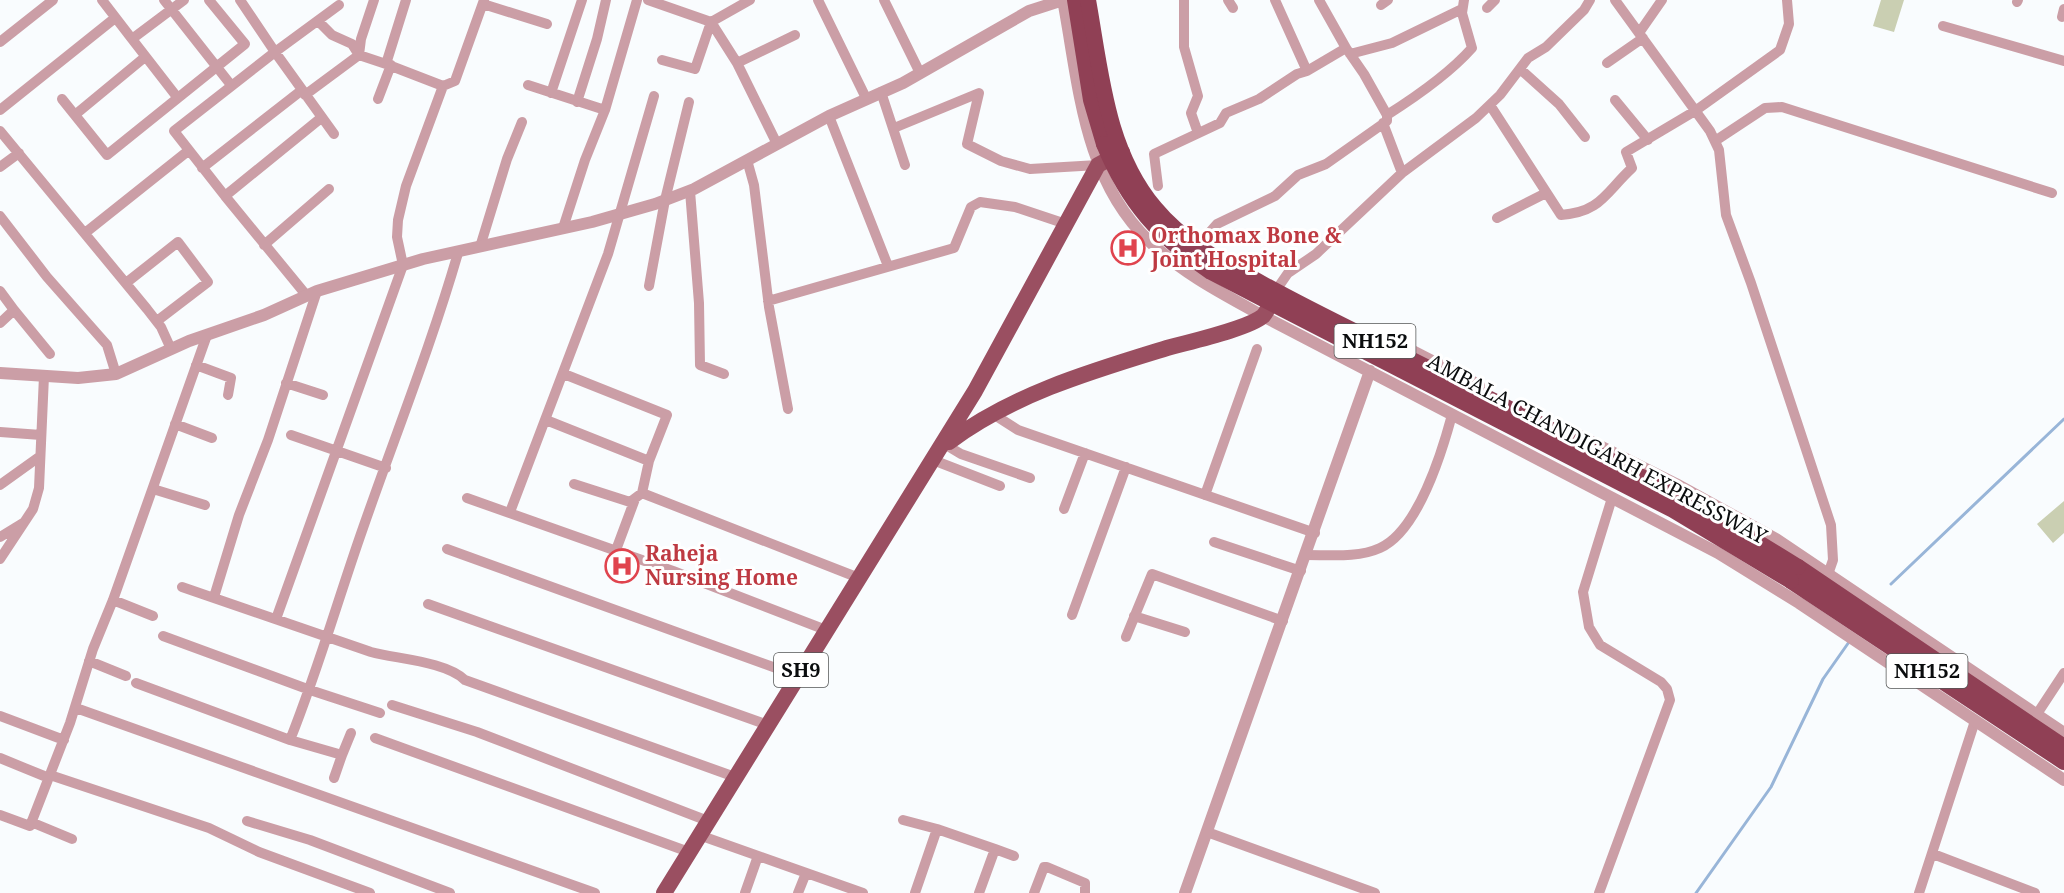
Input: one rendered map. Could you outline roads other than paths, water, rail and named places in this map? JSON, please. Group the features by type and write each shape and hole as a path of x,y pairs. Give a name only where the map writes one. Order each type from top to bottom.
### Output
{"highway":[{"name":"AMBALA CHANDIGARH EXPRESSWAY","path":"1075,0 1091,100 1104,144 1128,194 1146,218 1168,241 1228,281 1794,574 1826,579 2064,747"},
{"name":"AMBALA CHANDIGARH EXPRESSWAY","path":"1088,0 1106,102 1119,147 1150,202 1185,237 1210,255 1278,292 1687,501 1794,574 1803,597 2064,762"}],"main road":[{"path":"1098,165 1128,149"},
{"name":"SH9","path":"664,893 826,630 940,451 1098,165"},
{"path":"1263,316 1279,286"},
{"name":"SH9","path":"940,451 974,423 1043,390 1123,362 1244,325 1263,316"}],"street":[{"path":"102,0 177,97"},
{"path":"164,0 231,85"},
{"path":"132,39 184,0"},
{"path":"62,99 107,155 245,44 209,0"},
{"path":"240,0 334,135"},
{"path":"202,168 303,92 359,55 361,39 374,0"},
{"path":"378,99 406,0"},
{"path":"551,93 582,0"},
{"path":"577,102 597,39 606,0"},
{"path":"563,228 604,110 637,0"},
{"path":"648,0 711,22 737,63 777,144"},
{"path":"662,60 695,69 711,22 750,0"},
{"path":"818,0 866,98"},
{"path":"884,0 920,73"},
{"path":"0,373 78,378 117,374 171,349 312,293 403,265 563,228 665,200 690,191 828,116 920,73 1011,20 1063,0 1089,140 1098,165 1116,201 1149,241 1188,272 1263,316 1803,597 1975,721 2064,780"},
{"path":"1095,0 1114,112 1128,149 1160,202 1202,242 1352,324 1437,363 1676,484 1776,539 1826,579 2064,733"},
{"path":"1184,0 1184,46 1198,96 1191,114 1198,133"},
{"path":"1275,0 1307,71"},
{"path":"1319,0 1385,119 1402,173"},
{"path":"1279,286 1288,273 1316,254 1402,173 1490,105 1528,58 1546,46 1584,10 1590,0"},
{"path":"1615,0 1695,111 1719,150 1726,215 1751,283 1831,525 1833,560 1826,579"},
{"path":"1606,63 1641,35 1662,0"},
{"path":"1490,105 1561,215 1580,214 1598,205 1632,168 1626,152 1695,111 1780,50 1789,24 1787,0"},
{"path":"2,35 50,1"},
{"path":"318,21 332,35 352,44 359,55 442,86 455,81 483,2 548,24"},
{"path":"312,293 264,245 174,131 231,85 339,5"},
{"path":"1158,186 1154,154 1220,123 1226,113 1259,99 1296,74 1348,51 1392,43 1463,5 1472,48 1426,89 1326,164 1298,175 1275,196 1217,224 1202,242"},
{"path":"0,110 115,18"},
{"path":"1943,26 2064,61"},
{"path":"242,40 259,27"},
{"path":"737,63 795,35"},
{"path":"76,114 145,57"},
{"path":"1520,69 1558,104 1585,137"},
{"path":"528,85 604,110"},
{"path":"276,619 403,265 397,237 398,220 406,186 442,86"},
{"path":"881,92 905,165"},
{"path":"894,128 979,93 967,144 1001,161 1030,170 1098,165"},
{"path":"510,512 564,374 621,213 654,96"},
{"path":"1615,100 1648,140"},
{"path":"650,286 665,200 689,102"},
{"path":"1715,141 1765,108 1782,107 2052,193"},
{"path":"828,116 888,266"},
{"path":"225,196 321,118"},
{"path":"480,247 507,159 522,122"},
{"path":"0,131 157,321 171,349"},
{"path":"85,233 188,151"},
{"path":"0,167 19,153"},
{"path":"747,160 753,185 768,301 788,409"},
{"path":"264,245 329,189"},
{"path":"690,191 699,303 700,365 724,374"},
{"path":"1497,218 1546,193"},
{"path":"768,301 954,248 971,207 980,202 1015,207 1066,224"},
{"path":"0,216 39,268 107,345 117,374"},
{"path":"126,283 178,242 183,248 208,282 157,321"},
{"path":"290,740 310,690 458,252"},
{"path":"0,291 50,354"},
{"path":"214,597 239,515 268,440 312,293"},
{"path":"0,323 14,310"},
{"path":"1336,354 1352,324"},
{"path":"0,815 30,826 76,708 89,661 113,600 207,335"},
{"path":"1205,495 1257,349"},
{"path":"196,365 231,378 228,395"},
{"path":"1185,893 1315,533 1370,371"},
{"path":"564,374 667,415 649,461 639,496 616,550"},
{"path":"0,559 33,509 39,488 44,376"},
{"path":"286,382 323,395"},
{"path":"993,414 1018,430 1315,533"},
{"path":"1306,555 1357,555 1381,548 1395,538 1421,501 1441,454 1452,415"},
{"path":"546,420 649,461"},
{"path":"175,424 212,438"},
{"path":"0,432 41,435"},
{"path":"291,435 386,468"},
{"path":"940,451 961,454 1030,478"},
{"path":"940,451 1000,486"},
{"path":"1064,509 1085,453"},
{"path":"0,485 39,457"},
{"path":"1072,615 1126,467"},
{"path":"574,484 624,501 630,502 639,496"},
{"path":"153,489 205,505"},
{"path":"639,496 859,578"},
{"path":"467,498 616,550 826,630"},
{"path":"1599,893 1670,700 1661,682 1600,645 1589,627 1582,592 1612,498"},
{"path":"0,537 26,521"},
{"path":"1214,542 1301,572"},
{"path":"447,549 798,676"},
{"path":"1126,637 1152,574 1283,621"},
{"path":"182,587 371,652 398,660 405,657 442,669 465,680 735,777"},
{"path":"113,600 153,616"},
{"path":"428,604 768,725"},
{"path":"1134,616 1185,632"},
{"path":"163,636 310,690 380,712"},
{"path":"89,661 126,676"},
{"path":"2037,714 2064,674"},
{"path":"135,683 290,740 342,755"},
{"path":"392,705 477,732 708,820"},
{"path":"76,708 595,893"},
{"path":"0,716 64,740"},
{"path":"1919,893 1975,721"},
{"path":"334,778 351,733"},
{"path":"375,738 689,852"},
{"path":"0,758 209,828 259,852 370,893"},
{"path":"903,820 937,829 1014,856"},
{"path":"247,821 310,840 450,893"},
{"path":"31,822 72,839"},
{"path":"915,893 937,829"},
{"path":"1207,832 1375,893"},
{"path":"699,835 856,892"},
{"path":"979,893 995,849"},
{"path":"1933,854 2035,893"},
{"path":"745,893 758,856"},
{"path":"1034,893 1044,867 1047,867 1085,883 1086,893"},
{"path":"798,893 806,873"}],"waterway":[{"path":"1891,584 2064,419"},
{"path":"1696,893 1771,787 1823,679 1849,642"}],"place":[{"name":"Orthomax Bone & Joint Hospital","path":"1128,248"},
{"name":"Raheja Nursing Home","path":"622,566"}]}
